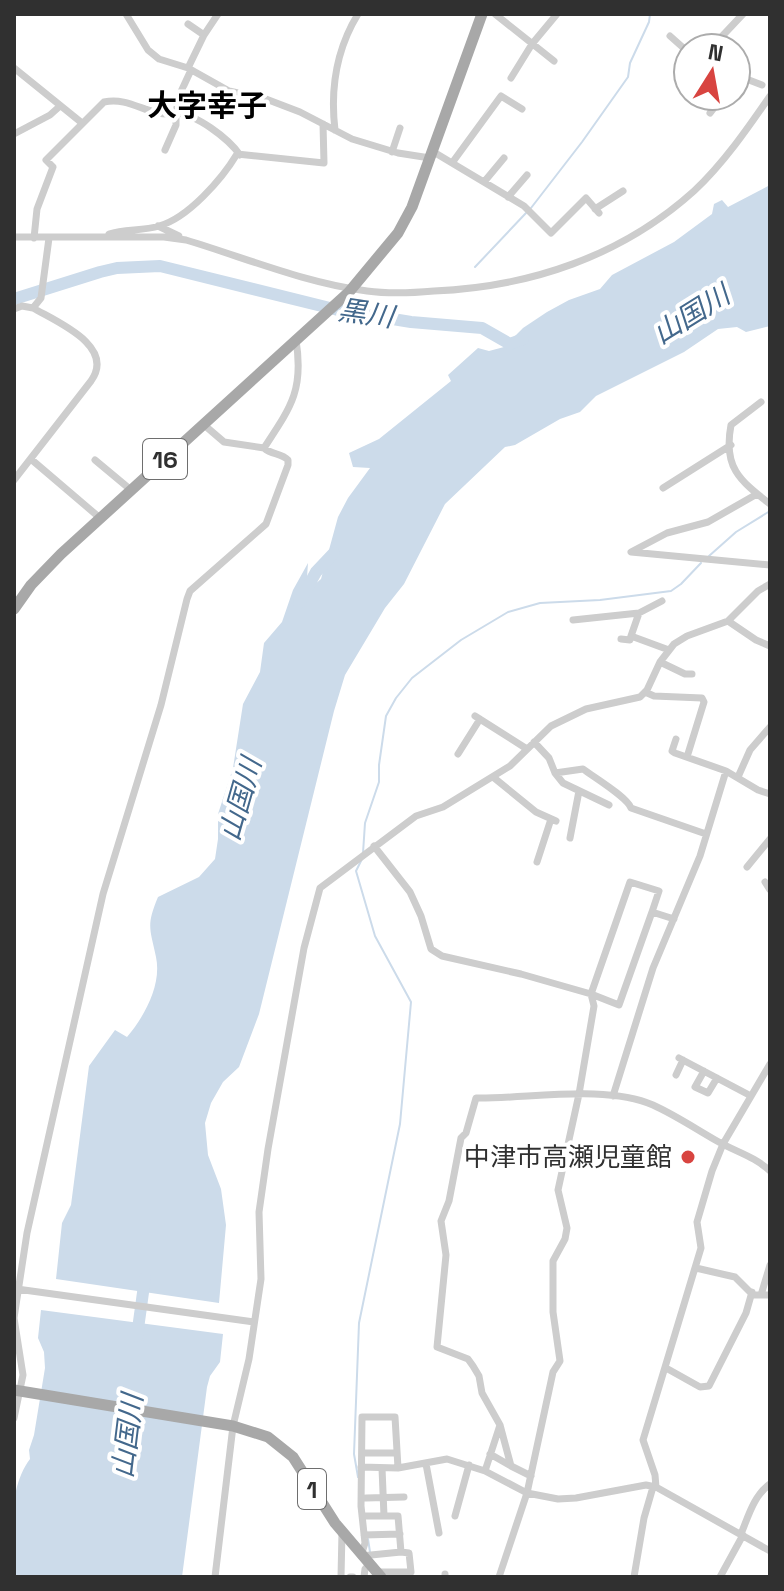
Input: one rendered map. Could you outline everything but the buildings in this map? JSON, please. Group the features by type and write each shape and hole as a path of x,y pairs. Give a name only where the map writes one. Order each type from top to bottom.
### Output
{"main road":[{"name":"16","path":"14,609 52,563 350,290 398,233 412,207 482,14"},
{"name":"1","path":"20,1391 230,1426 268,1437 293,1457 342,1532 372,1567"}],"street":[{"path":"126,14 148,50 159,59 190,69 229,91 266,99 352,139 392,152 431,155 452,163 524,206 551,233 586,198 597,211 623,191"},
{"path":"165,150 176,125 179,96 204,35 218,14"},
{"path":"335,130 333,89 339,52 358,14"},
{"path":"495,14 554,61"},
{"path":"511,78 532,44 557,14"},
{"path":"724,32 738,15"},
{"path":"188,24 204,35"},
{"path":"14,68 82,123"},
{"path":"752,81 762,85"},
{"path":"452,163 501,96 522,109"},
{"path":"14,237 180,239 350,290 408,293 485,288 551,272 591,257 643,230 697,188 770,96"},
{"path":"34,238 37,209 53,167 46,160 109,100 125,101 149,111 196,118 224,138 240,155"},
{"path":"14,134 50,115 60,106"},
{"path":"107,237 108,234 173,221 190,210 225,173 237,154 324,163 323,124"},
{"path":"392,152 400,128"},
{"path":"484,182 504,158"},
{"path":"508,197 527,175"},
{"path":"158,226 180,239"},
{"path":"33,308 41,298 49,238"},
{"path":"14,309 22,306 33,308 86,342 96,356 98,366 32,460 14,480"},
{"path":"264,448 281,423 298,387 300,370 296,340"},
{"path":"761,402 731,425 733,468 737,477 770,504"},
{"path":"14,1418 23,1375 14,1318 21,1289 27,1233 103,894 161,705 187,599 190,591 266,524 288,465 283,454 224,442 203,424"},
{"path":"663,488 731,445"},
{"path":"32,460 100,518"},
{"path":"95,460 131,490"},
{"path":"757,494 708,522 667,533 631,552 770,565"},
{"path":"215,1577 230,1426 249,1359 261,1279 259,1212 268,1149 301,961 320,888 416,816 443,807 510,766 551,726 586,709 640,697 669,650 687,636 728,621 758,591 770,584"},
{"path":"573,620 639,613 662,601"},
{"path":"621,639 630,640 639,613"},
{"path":"728,621 770,646"},
{"path":"631,636 669,650"},
{"path":"660,662 685,674 692,674"},
{"path":"645,692 654,696 702,698 704,702 687,757"},
{"path":"458,754 478,718 527,749"},
{"path":"738,777 750,750 770,727"},
{"path":"676,739 672,751 726,771 770,794"},
{"path":"534,742 549,758 563,783 609,805"},
{"path":"555,773 583,769 629,800 631,808 706,834"},
{"path":"613,1096 653,968 700,856 726,771"},
{"path":"493,777 536,812 554,820 537,862"},
{"path":"570,838 579,791"},
{"path":"747,867 770,839"},
{"path":"374,846 410,892 431,949 442,956 521,974 591,994 619,1005 659,891 630,882 591,994 594,1006 558,1190 567,1228 565,1239 553,1261 553,1312 560,1361 553,1372 527,1493 499,1577"},
{"path":"652,912 674,919"},
{"path":"635,959 653,968"},
{"path":"676,1075 681,1059 751,1096"},
{"path":"634,1577 644,1518 655,1487 655,1475 643,1440 701,1248 697,1222 723,1144 770,1064"},
{"path":"704,1071 695,1087 708,1093 717,1078"},
{"path":"511,1466 500,1425 482,1393 479,1376 473,1366 468,1359 437,1347 446,1255 441,1221 449,1201 461,1138 466,1133 476,1098 579,1094 613,1096 651,1104 723,1144 760,1160 770,1171"},
{"path":"696,1268 735,1277 752,1292 766,1295 770,1265"},
{"path":"21,1289 254,1322"},
{"path":"666,1368 700,1387 709,1386 746,1313 752,1292"},
{"path":"372,1567 362,1516 362,1417 395,1417 398,1468"},
{"path":"485,1471 500,1425"},
{"path":"363,1453 397,1453"},
{"path":"490,1454 531,1476"},
{"path":"361,1467 398,1468 447,1459 485,1471 527,1493 558,1499 646,1485 655,1487 770,1551"},
{"path":"426,1464 439,1533"},
{"path":"455,1516 469,1465"},
{"path":"382,1468 384,1516"},
{"path":"720,1577 753,1506 770,1484"},
{"path":"366,1498 404,1497"},
{"path":"362,1516 398,1516 401,1552"},
{"path":"341,1577 342,1532"},
{"path":"364,1535 400,1534"},
{"path":"364,1577 365,1569 401,1552 409,1553 411,1572 372,1567"}],"water":[{"path":"770,185 770,326 746,332 737,327 718,329 684,352 596,396 580,412 560,419 515,445 505,447 445,504 404,584 385,608 345,675 259,1014 239,1067 223,1082 211,1103 205,1123 208,1155 221,1189 226,1225 219,1303 56,1279 62,1223 71,1205 89,1066 115,1030 127,1037 150,1000 157,968 151,921 158,897 199,877 215,859 218,814 233,768 243,704 260,672 264,643 282,622 293,590 308,563 306,592 321,579 338,517 370,468 353,467 349,453 379,439 451,381 448,375 478,348 489,351 504,347 523,328 547,312 600,289 612,275 674,242 712,214 714,204 722,200 728,207"},
{"path":"41,1310 223,1334 220,1362 210,1376 207,1387 182,1577 14,1577 14,1500 22,1472 30,1459 29,1450 45,1368 44,1352 38,1338"}],"waterway":[{"path":"531,208 628,77 630,63 650,14"},
{"path":"475,267 526,213"},
{"name":"黒川","path":"14,299 117,268 160,266 338,310 411,322 482,328 510,344 523,339"},
{"path":"709,556 736,532 770,511"},
{"name":"山国川","path":"299,603 316,572 334,553"},
{"path":"363,853 365,823 379,782 386,716 412,678 461,640 508,612 540,603 600,600 671,591 701,563"},
{"path":"358,1477 354,1454 359,1323 400,1124 411,1002 375,936 356,871 362,859"},
{"name":"山国川","path":"137,1336 145,1278"},
{"path":"368,1539 370,1552"}],"place":[{"name":"中津市高瀬児童館","path":"688,1157"}],"district":[{"name":"大字幸子","path":"207,105"}]}
